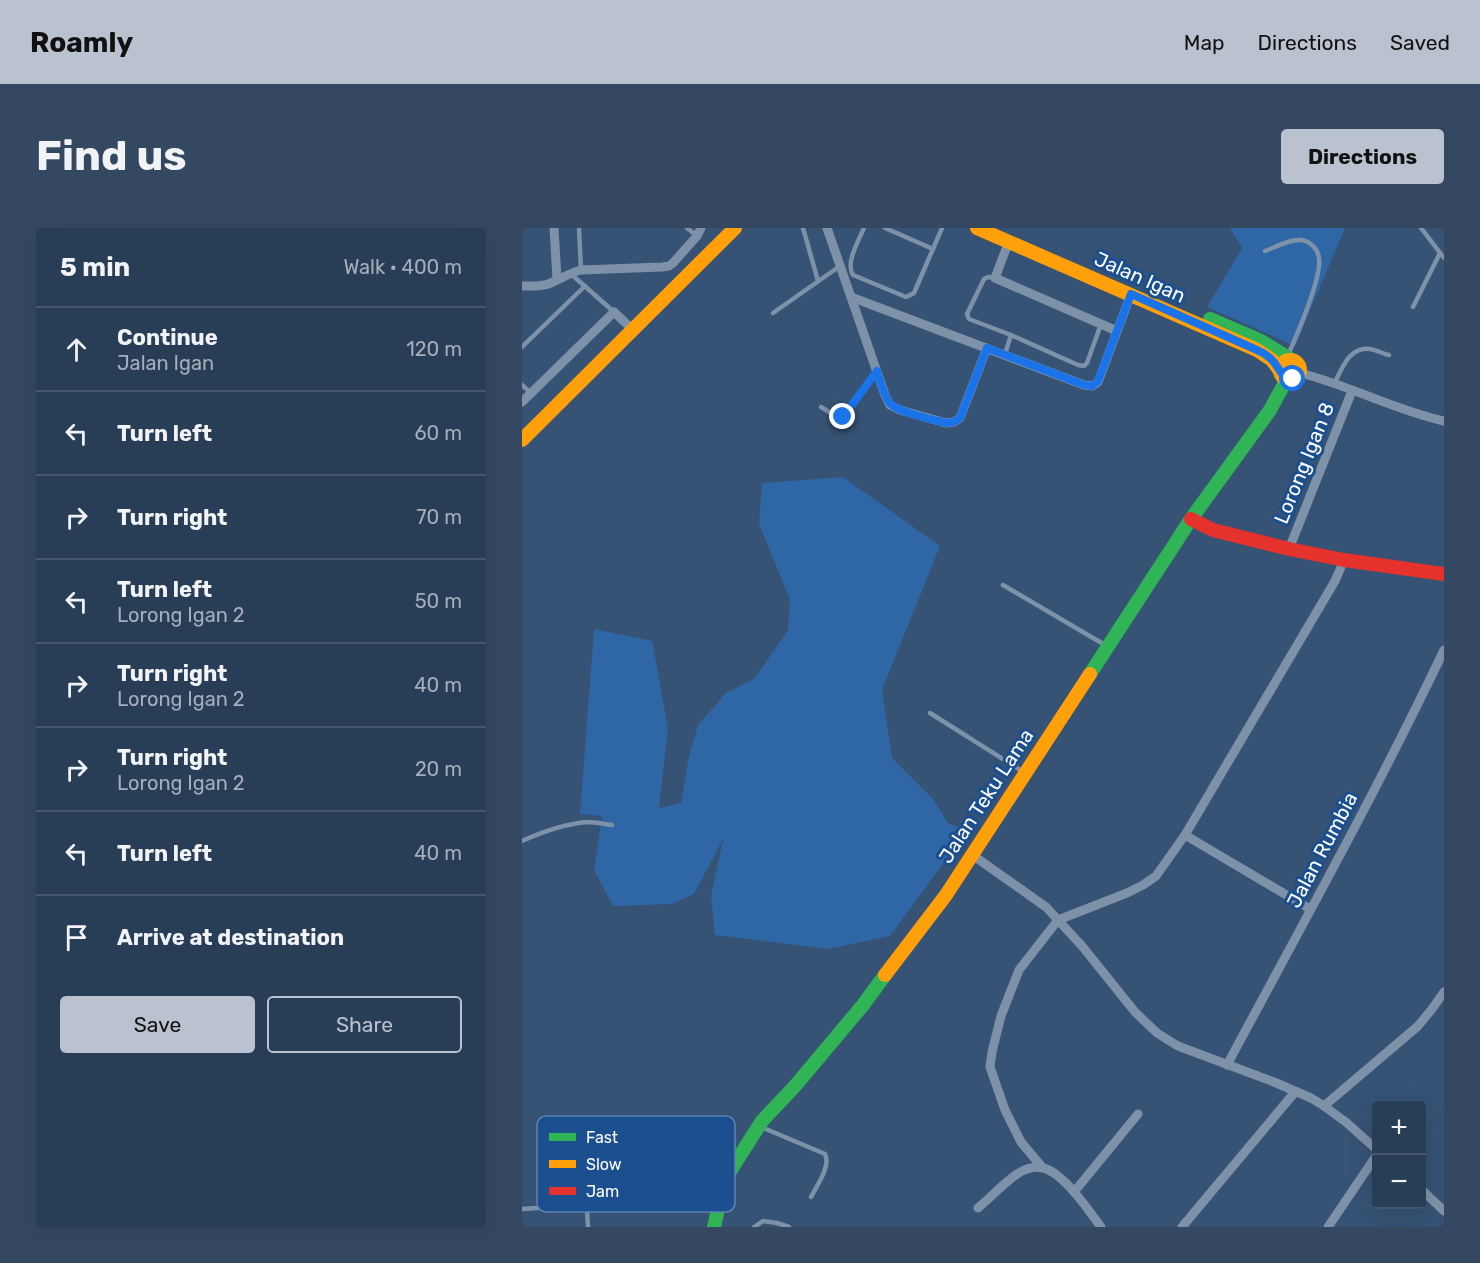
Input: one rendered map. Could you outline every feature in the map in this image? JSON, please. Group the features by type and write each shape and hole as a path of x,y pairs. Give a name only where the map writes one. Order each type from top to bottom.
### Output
{"street":[{"path":"554,228 557,279"},
{"path":"522,440 735,228"},
{"path":"826,228 890,405 946,423 954,422 960,418 987,348"},
{"name":"Jalan Igan","path":"977,228 1257,350 1290,368"},
{"name":"Jalan Igan","path":"999,228 1261,341 1290,368"},
{"path":"522,286 542,286 581,270 669,266 699,232 712,250"},
{"path":"1009,241 995,278 1117,331"},
{"path":"851,297 1084,385 1092,386 1098,381 1131,294"},
{"path":"522,402 614,312 633,330"},
{"path":"1290,368 1401,409 1444,421"},
{"name":"Jalan Teku Lama","path":"735,1163 759,1126 863,1005 946,895 1191,519 1270,410 1290,368"},
{"name":"Lorong Igan 8","path":"1289,549 1352,391"},
{"path":"1191,519 1213,530 1289,549 1344,560 1444,574"},
{"path":"1042,1167 1021,1142 1005,1110 990,1067 1001,1016 1019,970 1058,920 1127,893 1149,881 1167,862 1335,582 1344,560"},
{"name":"Jalan Rumbia","path":"1227,1065 1337,862 1444,650"},
{"path":"1185,835 1310,909"},
{"path":"971,854 1046,907 1082,946 1135,1012 1156,1033 1178,1046 1311,1098 1347,1122 1372,1144"},
{"path":"1324,1106 1418,1026 1444,992"},
{"path":"1182,1227 1295,1092"},
{"path":"1074,1192 1138,1114"},
{"path":"1328,1227 1372,1163"},
{"path":"978,1208 1016,1175 1034,1167 1042,1167 1051,1170 1074,1192 1101,1227"},
{"path":"1426,1194 1444,1211"},
{"name":"Jalan Teku Lama","path":"714,1227 717,1212"}],"lane":[{"path":"579,228 581,270"},
{"path":"687,228 699,232"},
{"path":"803,228 818,281"},
{"path":"864,228 850,263 851,272 853,275 906,297 914,293 942,228"},
{"path":"885,228 933,249"},
{"path":"1421,228 1444,258"},
{"path":"1265,251 1300,240 1312,244 1319,256 1319,274 1290,368"},
{"path":"1413,307 1440,253"},
{"path":"773,313 840,267"},
{"path":"569,273 614,312"},
{"path":"995,278 984,279 967,314 969,319 1084,366 1088,363 1101,324"},
{"path":"522,347 585,286"},
{"path":"1005,354 1011,335"},
{"path":"1334,384 1347,359 1356,351 1369,349 1389,356"},
{"path":"820,407 837,417 843,417 877,371"},
{"path":"522,385 531,393"},
{"path":"1003,585 1107,647"},
{"path":"930,713 1024,773"},
{"path":"522,841 566,826 590,822 612,825"},
{"path":"759,1126 828,1157 827,1165 811,1197"},
{"path":"522,1209 537,1208"},
{"path":"587,1212 588,1227"},
{"path":"754,1227 763,1221 789,1227"}],"shaded area":[{"path":"1230,228 1345,228 1295,346 1207,307 1242,248"},
{"path":"843,477 940,546 882,690 892,758 934,800 948,823 962,829 953,850 890,936 828,949 715,935 711,896 723,839 694,894 672,904 613,906 594,870 602,816 580,814 594,629 652,641 668,728 659,808 681,803 689,756 698,725 726,693 754,679 788,630 790,600 759,524 762,483"}],"traffic: fast":[{"path":"1210,319 1261,341 1293,361"},
{"path":"1090,674 1191,519 1270,410 1287,379"},
{"path":"735,1163 762,1121 795,1086 863,1005 885,975"},
{"path":"714,1227 717,1212"}],"traffic: slow":[{"path":"522,440 735,228"},
{"path":"977,228 1257,350 1272,360 1281,372"},
{"path":"1290,360 1297,363 1300,370 1297,377 1290,380 1283,377 1280,370 1283,363 1290,360"},
{"path":"885,975 946,895 1090,674"}],"traffic: jam":[{"path":"1191,519 1213,530 1289,549 1344,560 1444,574"}],"route":[{"path":"843,417 877,371 890,405 946,423 954,422 960,418 987,348 1092,386 1098,381 1131,294 1257,350 1272,360 1284,377 1293,379"}]}
